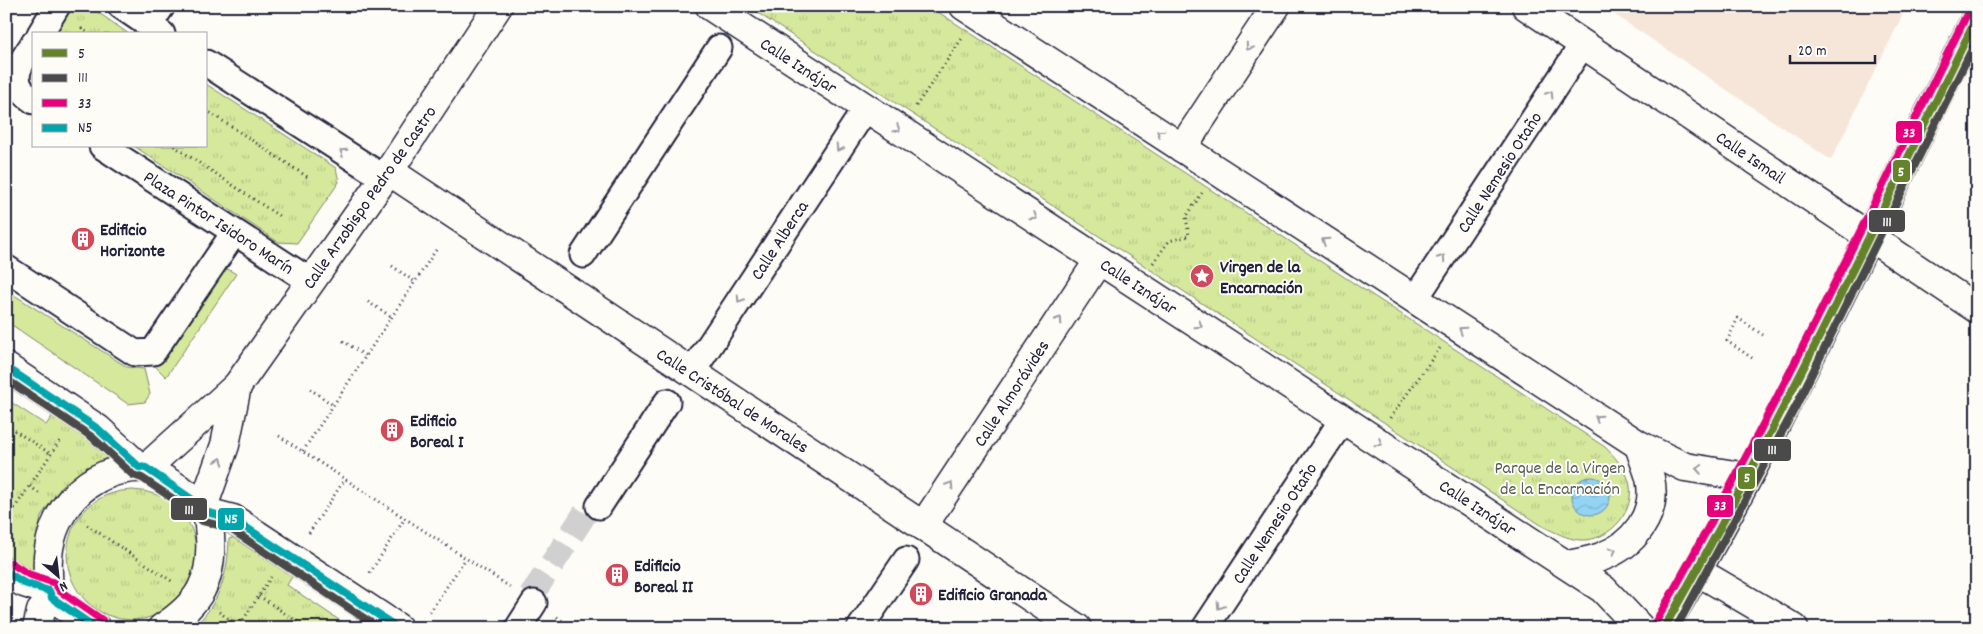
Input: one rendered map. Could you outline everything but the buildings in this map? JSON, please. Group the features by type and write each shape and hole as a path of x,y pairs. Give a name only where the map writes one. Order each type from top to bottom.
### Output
{"street":[{"path":"41,32 57,6"},
{"path":"121,6 158,22"},
{"name":"Calle Arzobispo Pedro de Castro","path":"143,468 237,386 386,175 498,6"},
{"name":"Calle Iznájar","path":"710,6 1603,589 1640,628"},
{"path":"964,6 1639,445 1685,467 1747,478"},
{"path":"1182,148 1276,6"},
{"name":"Calle Ismail","path":"1526,6 1977,309"},
{"path":"1664,628 1747,478 1977,16"},
{"name":"Calle Nemesio Otaño","path":"1415,299 1583,44"},
{"path":"32,46 18,68 17,84 27,97 32,100"},
{"path":"583,256 719,48"},
{"path":"208,63 386,175"},
{"name":"Calle Alberca","path":"692,372 866,108"},
{"name":"Plaza Pintor Isidoro Marín","path":"105,148 310,281"},
{"name":"Calle Cristóbal de Morales","path":"386,175 692,372 1077,628"},
{"path":"6,268 135,353 152,352 234,233"},
{"name":"Calle Almorávides","path":"923,526 1099,260"},
{"path":"6,367 98,428 143,468 204,510 233,519 398,628"},
{"name":"Calle Arzobispo Pedro de Castro","path":"204,510 225,445 237,386"},
{"path":"594,513 667,402"},
{"name":"Calle Nemesio Otaño","path":"1205,628 1343,419"},
{"path":"1567,566 1601,558 1627,544 1641,527 1650,508 1650,480 1639,445"},
{"path":"37,628 41,611 50,595 47,565 50,536 63,509 83,488 111,473 143,468"},
{"path":"162,628 184,614 207,579 211,556 204,510"},
{"path":"860,628 906,560"},
{"path":"1697,571 1794,628"},
{"path":"6,572 50,595 96,628"},
{"path":"518,628 534,600"}],"path":[{"path":"914,109 964,37"},
{"path":"208,111 309,178"},
{"path":"177,148 282,218"},
{"path":"1152,264 1169,241 1189,236 1186,216 1202,192"},
{"path":"303,451 436,250"},
{"path":"392,266 415,282"},
{"path":"368,302 392,317"},
{"path":"1752,358 1726,341 1738,318 1764,334"},
{"path":"342,341 366,356"},
{"path":"1389,419 1440,347"},
{"path":"310,389 334,405"},
{"path":"6,426 50,454"},
{"path":"6,521 65,433"},
{"path":"279,436 534,600"},
{"path":"309,533 345,479"},
{"path":"6,511 11,514"},
{"path":"370,573 405,518"},
{"path":"84,523 176,584"},
{"path":"430,612 466,558"},
{"path":"216,610 239,627 274,572"},
{"path":"259,596 307,628"}],"shaded area":[{"path":"1602,6 1907,6 1831,160"}],"green space":[{"path":"68,6 89,6 126,32 51,32"},
{"name":"Parque de la Virgen de la Encarnación","path":"747,6 929,6 1605,447 1624,469 1628,478 1630,501 1626,511 1612,529 1591,539 1580,540 1570,538 1544,527"},
{"path":"208,85 336,168 339,182 297,243 278,242 137,148 208,148"},
{"path":"226,268 236,274 166,377 154,365 164,359"},
{"path":"11,293 127,367 144,369 150,394 145,402 128,404 6,321 6,300"},
{"path":"6,399 46,425 53,415 109,451 109,459 87,467 62,486 41,516 37,541 36,567 28,572 6,558"},
{"path":"132,490 157,495 178,509 192,530 197,555 192,580 178,601 157,615 132,620 107,615 86,601 72,580 67,555 72,530 86,509 107,495"},
{"path":"238,536 295,572 287,585 351,628 192,628 202,619 216,599 227,564 229,539"}],"water":[{"path":"1591,477 1605,482 1610,496 1605,510 1591,515 1577,510 1572,496 1577,482"}],"tunnel":[{"path":"531,596 586,512"}],"transit line":[{"name":"33","path":"1655,623 1778,396 1968,12"},
{"name":"5","path":"1664,628 1787,401 1977,17"},
{"name":"111","path":"1676,628 1796,406 1977,39"},
{"name":"N5","path":"6,367 98,429 139,467 146,468 203,507 206,512 233,519 398,628"},
{"name":"111","path":"6,379 92,437 133,475 142,478 196,514 202,521 229,528 379,628"},
{"name":"33","path":"11,563 28,574 55,583 60,591 102,620"},
{"name":"N5","path":"6,572 24,583 49,591 52,598 96,628"}],"place":[{"name":"Edificio Horizonte","path":"83,239"},
{"name":"Virgen de la Encarnación","path":"1202,276"},
{"name":"Edificio Boreal I","path":"392,430"},
{"name":"Edificio Boreal II","path":"617,575"},
{"name":"Edificio Granada","path":"921,594"}]}
